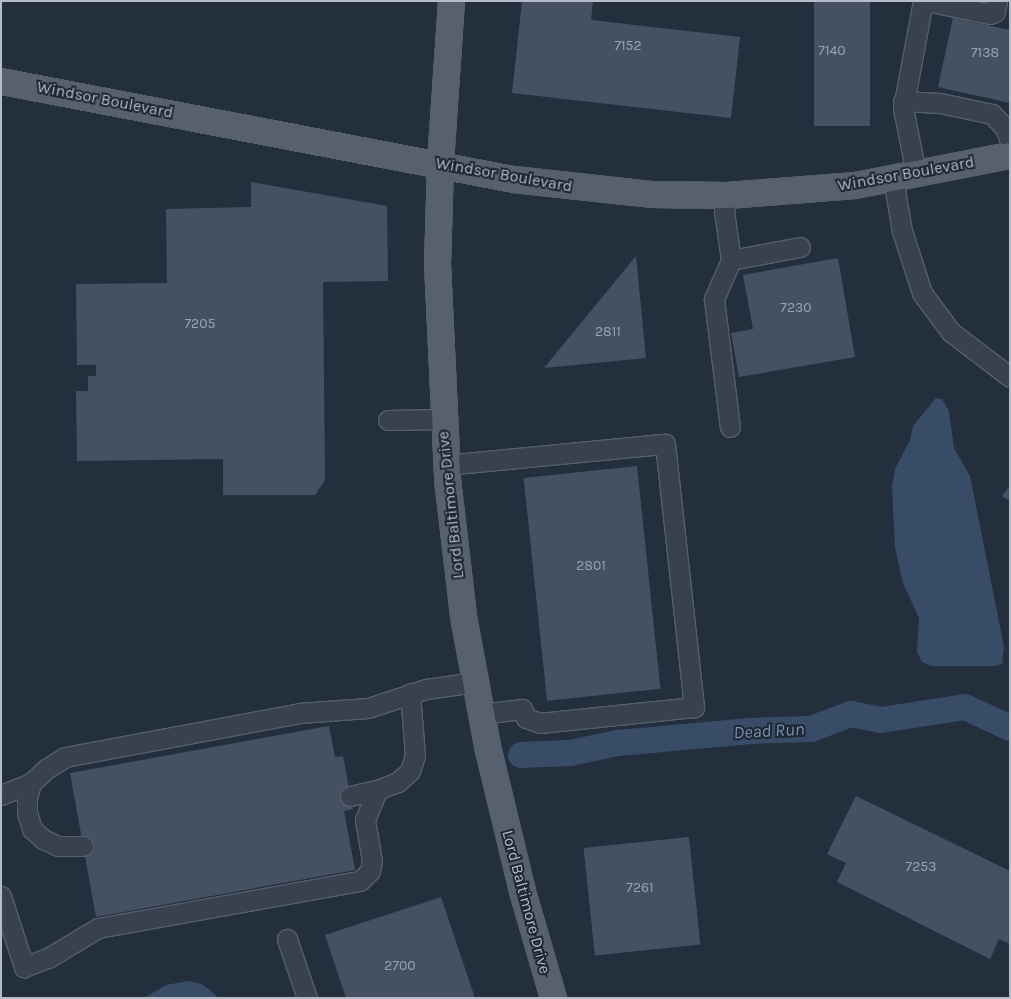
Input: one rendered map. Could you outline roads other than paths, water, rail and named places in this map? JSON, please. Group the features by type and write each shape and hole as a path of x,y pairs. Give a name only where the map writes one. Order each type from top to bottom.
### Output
{"main road":[{"name":"Lord Baltimore Drive","path":"451,1 440,164 437,263 445,465 463,616 481,714 502,816 554,998"},
{"name":"Windsor Boulevard","path":"1,81 576,188 650,194 727,195 855,185 1010,155"}],"street":[{"path":"997,1 994,12 990,14 925,1 904,101 902,231 922,293 951,332 1010,377"},
{"path":"904,101 940,103 992,114 1004,128 1010,141"},
{"path":"727,195 724,211 731,260 714,299 730,428"},
{"path":"731,260 800,247"},
{"path":"388,420 442,419"},
{"path":"445,465 664,444 694,708 540,724 526,718 522,709 481,714"},
{"path":"83,846 58,846 43,839 32,829 27,813 27,798 32,784 46,769 65,756 299,713 368,708 410,693 475,682"},
{"path":"350,796 377,790 398,782 410,771 415,756 410,693"},
{"path":"1,795 32,784"},
{"path":"1,896 24,967 48,958 98,928 360,881 370,871 372,861 365,820 377,790"},
{"path":"287,939 307,998"}],"water":[{"path":"936,398 942,399 949,411 954,448 970,476 1004,647 1002,664 995,666 931,666 922,662 917,652 919,618 903,583 895,547 892,487 895,469 910,440 913,426"},
{"path":"188,981 202,984 219,998 144,998 166,985"}],"waterway":[{"name":"Dead Run","path":"521,755 570,753 618,743 750,731 811,729 851,714 881,720 965,707 1010,728"}]}
